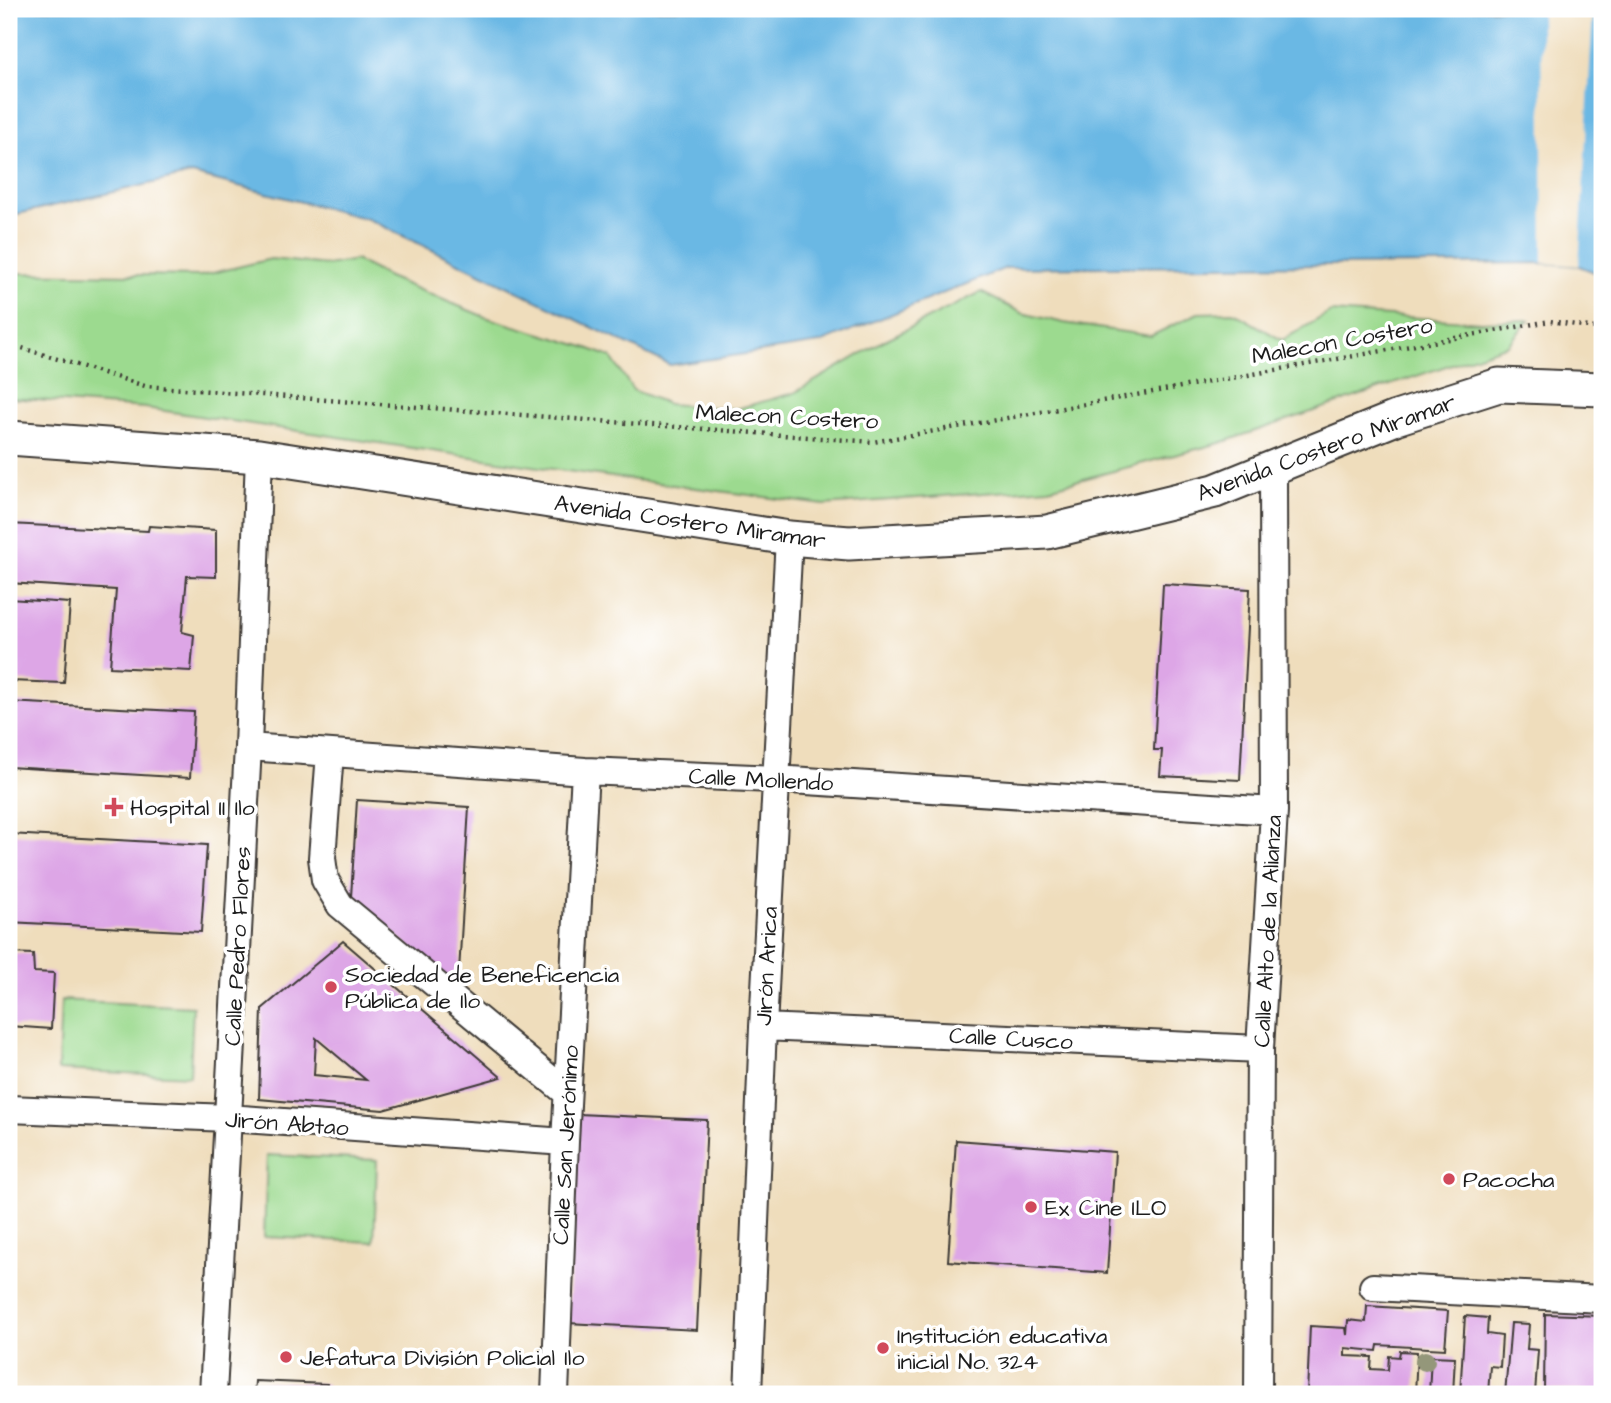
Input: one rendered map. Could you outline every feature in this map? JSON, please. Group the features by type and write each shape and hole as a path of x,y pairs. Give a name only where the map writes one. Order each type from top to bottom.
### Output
{"street":[{"name":"Avenida Costero Miramar","path":"9,438 259,456 789,538 849,542 1047,532 1215,491 1395,418 1499,385 1602,389"},
{"name":"Calle Pedro Flores","path":"213,1394 248,747 259,456"},
{"name":"Calle Alto de la Alianza","path":"1258,1394 1260,1049 1274,811 1273,469"},
{"name":"Jirón Arica","path":"748,1394 763,1027 789,538"},
{"name":"Calle Mollendo","path":"248,747 585,771 775,779 1274,811"},
{"path":"330,754 322,858 325,880 340,905 567,1093"},
{"name":"Calle San Jerónimo","path":"555,1394 567,1093 585,771"},
{"name":"Calle Cusco","path":"763,1027 1260,1049"},
{"name":"Jirón Abtao","path":"9,1109 229,1118 565,1142"},
{"path":"1373,1287 1602,1299"}],"path":[{"name":"Malecon Costero","path":"9,344 145,386 873,442 1550,321 1602,329"}],"green space":[{"path":"271,259 327,265 356,260 388,277 485,317 611,357 633,390 668,404 736,409 794,393 885,340 981,292 1022,313 1064,323 1151,336 1198,313 1233,312 1282,340 1331,312 1481,322 1529,320 1508,345 1220,443 1049,488 824,505 559,470 145,408 9,398 9,273 200,276"},
{"path":"61,1000 193,1007 190,1076 58,1070"},
{"path":"267,1155 377,1160 374,1242 264,1237"}],"water":[{"path":"9,9 1602,9 1602,275 1579,266 1543,263 1006,268 820,343 670,365 368,219 192,174 9,216"}],"pier":[{"path":"1541,9 1593,9 1579,266 1543,263"}],"building":[{"path":"9,524 148,531 149,526 216,530 216,577 187,576 182,632 194,635 191,671 110,667 116,590 9,583"},
{"path":"1163,584 1250,589 1240,780 1160,776 1162,750 1154,750"},
{"path":"9,599 70,603 64,683 9,681"},
{"path":"9,702 194,712 190,778 9,767"},
{"path":"357,800 469,807 458,988 351,897"},
{"path":"9,834 207,845 201,932 9,922"},
{"path":"343,941 501,1077 383,1110 259,1099 262,1009","holes":["316,1038 366,1080 314,1075"]},
{"path":"9,953 33,954 34,972 54,973 51,1029 9,1026"},
{"path":"578,1114 707,1120 697,1330 568,1323"},
{"name":"Ex Cine ILO","path":"956,1140 1115,1152 1107,1273 948,1261"},
{"path":"1367,1306 1448,1311 1445,1349 1378,1345 1377,1351 1345,1348 1345,1356 1372,1357 1371,1369 1388,1370 1389,1356 1399,1357 1400,1351 1417,1352 1415,1394 1387,1391 1387,1394 1307,1394 1310,1326 1346,1328 1347,1335 1348,1320 1366,1322"},
{"path":"1545,1314 1602,1316 1602,1391 1544,1390"},
{"path":"1465,1316 1488,1318 1487,1334 1502,1336 1500,1367 1490,1366 1488,1394 1460,1394"},
{"path":"1511,1323 1529,1324 1527,1349 1538,1350 1535,1394 1505,1394"},
{"path":"1431,1356 1455,1357 1453,1394 1429,1394"},
{"path":"255,1381 327,1384 326,1394 254,1394"}],"place":[{"name":"Hospital II Ilo","path":"114,807"},
{"name":"Sociedad de Beneficencia Pública de Ilo","path":"331,987"},
{"name":"Pacocha","path":"1449,1179"},
{"name":"Ex Cine ILO","path":"1031,1207"},
{"name":"Institución educativa inicial No. 324","path":"883,1348"},
{"name":"Jefatura División Policial Ilo","path":"286,1357"}]}
